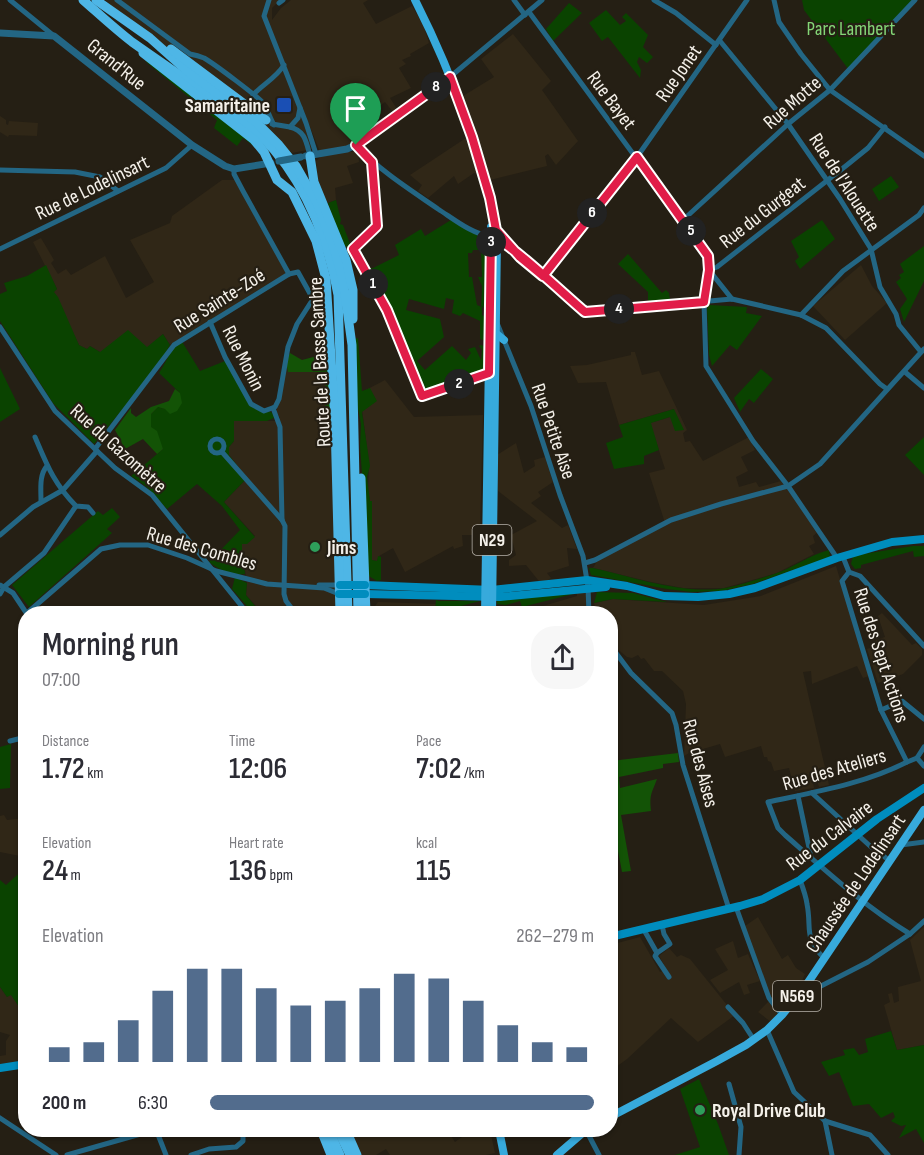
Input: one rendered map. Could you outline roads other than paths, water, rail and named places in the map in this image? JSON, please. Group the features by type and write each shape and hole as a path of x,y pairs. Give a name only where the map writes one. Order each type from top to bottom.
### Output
{"highway":[{"name":"Route de la Basse Sambre","path":"83,0 131,41 161,60 253,129 273,148 302,190 327,249 334,273 339,314 348,606"},
{"name":"Route de la Basse Sambre","path":"98,0 150,38 187,71 256,122 297,166 317,203 343,280 352,345 358,606"},
{"path":"150,38 164,44 266,120"},
{"path":"131,41 147,58 254,140 264,152 277,180 292,192 316,241 326,279 332,358 340,606"},
{"path":"309,156 314,182 346,260 352,290 354,331 352,345"},
{"path":"332,358 339,314"},
{"path":"333,387 341,427"},
{"path":"354,396 360,430 366,606"},
{"path":"324,1137 332,1155"},
{"path":"332,1137 340,1155"},
{"path":"342,1137 350,1155"},
{"path":"349,1137 357,1155"}],"main road":[{"name":"N29","path":"415,0 450,77 472,137 490,198 497,240 489,373 487,507 491,606"},
{"name":"N29","path":"487,192 493,232 497,240"},
{"name":"N29","path":"494,308 492,308 492,329 495,334"},
{"name":"N29","path":"487,606 492,560 494,308"},
{"path":"495,334 504,340"},
{"name":"N29","path":"487,507 492,560"},
{"path":"339,589 489,593 587,583 627,586 664,596 698,597 729,594 755,588 892,542 924,539"},
{"name":"Rue du Calvaire","path":"618,935 763,899 800,880 877,819 924,788"},
{"name":"Chaussée de Lodelinsart","path":"618,1113 754,1040 767,1030 807,984 924,810"},
{"path":"0,1068 18,1065"},
{"path":"496,1137 503,1151"},
{"path":"557,1155 576,1137"}],"street":[{"path":"10,0 54,36"},
{"path":"117,0 190,54 200,56 253,94 264,103 267,114 274,125"},
{"path":"269,0 264,16 300,108 309,156"},
{"name":"Rue Bayet","path":"514,0 527,13 637,157 708,256 709,270 704,302 706,366 753,441 849,572"},
{"path":"234,169 347,149 356,145 450,77 543,0"},
{"name":"Rue de l'Alouette","path":"654,0 718,43 788,124 871,249 879,287 896,314 899,325 923,350"},
{"name":"Rue Jonet","path":"543,276 637,157 747,0"},
{"path":"774,0 779,22 830,90 924,156"},
{"name":"Rue Motte","path":"683,220 788,124 830,90 915,0"},
{"path":"0,33 54,36"},
{"name":"Grand'Rue","path":"54,36 192,145 225,166 234,169"},
{"path":"253,94 276,75 284,65"},
{"path":"276,75 290,80"},
{"path":"290,127 298,118 300,108"},
{"path":"266,120 274,125 299,130 304,135 309,156"},
{"name":"Rue du Gurgeat","path":"709,270 717,267 868,148 885,127"},
{"name":"Rue de Lodelinsart","path":"0,249 166,168 192,145"},
{"path":"356,145 372,162 399,183 472,231 497,240 585,312 732,299 801,315 826,328 887,389"},
{"path":"372,162 377,228 353,249 387,310 420,394 424,396 489,373"},
{"name":"Rue Sainte-Zoé","path":"63,490 96,450 174,345 289,274 234,174 234,169"},
{"path":"0,170 75,172 100,177 118,191"},
{"path":"801,315 838,275 919,215 924,208"},
{"path":"709,270 732,299"},
{"path":"289,274 298,272 313,299"},
{"name":"Rue Monin","path":"210,322 225,357 251,404 264,411 275,407 279,399 288,347 297,324 323,288"},
{"name":"Rue Petite Aise","path":"494,308 504,340 531,406 584,560 589,606"},
{"name":"Rue du Gazomètre","path":"0,327 55,411 115,468 152,495 206,563 216,571 242,606"},
{"path":"584,560 595,560 671,520 788,486 820,464 923,350"},
{"path":"905,372 924,388"},
{"path":"273,408 280,427 282,520"},
{"path":"35,437 52,477 76,506 88,507 93,513"},
{"path":"222,452 285,526 284,586 286,601 290,606"},
{"path":"41,501 41,478 46,466"},
{"path":"0,535 41,501 63,490"},
{"path":"0,594 2,586 44,553 76,506"},
{"name":"Rue des Combles","path":"35,606 97,551 110,546 148,545 216,571 284,586 339,589"},
{"path":"849,572 860,576 924,646"},
{"name":"Rue des Sept Actions","path":"849,572 842,581 881,710 907,762"},
{"path":"2,586 13,593 22,606"},
{"name":"Rue des Aises","path":"618,656 631,673 672,713 683,765 733,908 769,998 782,1015"},
{"path":"881,710 894,702 902,701 924,719"},
{"path":"10,741 18,739"},
{"path":"907,762 917,758 924,747"},
{"path":"917,758 924,766"},
{"name":"Rue des Ateliers","path":"811,857 778,828 768,802 850,784 907,762"},
{"path":"812,793 857,835 890,861"},
{"path":"798,796 811,857 862,902 910,934"},
{"path":"899,846 924,843"},
{"path":"800,880 808,905 808,934 817,951 824,958"},
{"path":"807,984 821,986 868,963 910,934 924,921"},
{"path":"657,953 670,944 662,926"},
{"path":"644,930 657,953 655,956 669,977"},
{"path":"728,1007 743,1023 754,1040"},
{"path":"767,1030 794,1092 825,1121 870,1135 888,1155"},
{"path":"729,1084 741,1127 739,1155"},
{"path":"0,1118 18,1130"},
{"path":"825,1121 832,1155"},
{"path":"29,1137 56,1155"},
{"path":"67,1155 130,1137"},
{"path":"159,1137 166,1155"},
{"path":"191,1155 208,1149 236,1147 243,1141 243,1137"},
{"path":"587,1137 599,1155"}],"place":[{"name":"Samaritaine","path":"284,105"},
{"name":"Jims","path":"315,547"},
{"name":"Royal Drive Club","path":"700,1110"}],"park label":[{"name":"Parc Lambert","path":"851,28"}]}
